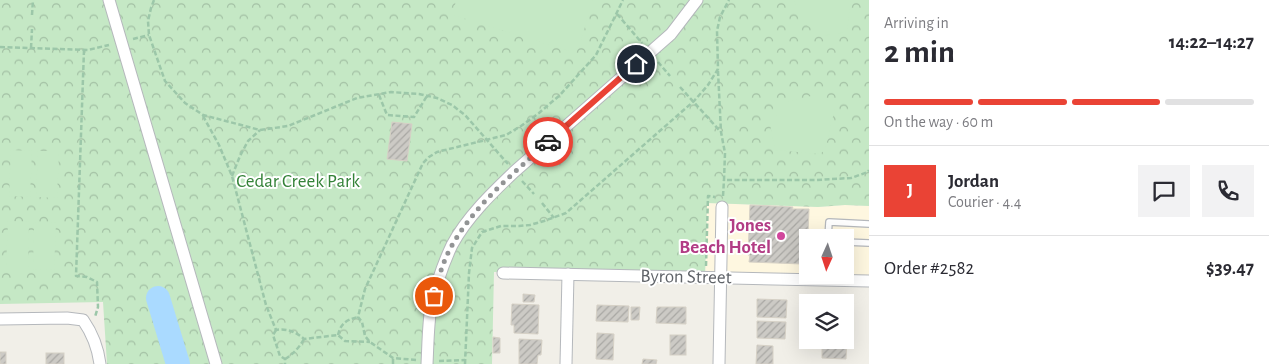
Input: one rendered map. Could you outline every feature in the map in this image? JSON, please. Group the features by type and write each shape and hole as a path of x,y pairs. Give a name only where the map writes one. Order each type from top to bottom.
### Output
{"street":[{"path":"109,0 216,364"},
{"path":"427,362 431,308 437,284 453,244 467,222 488,197 514,172 671,34 697,0"},
{"path":"719,364 722,208"},
{"name":"Byron Street","path":"503,273 799,277"},
{"path":"566,364 568,274"},
{"name":"Byron Street","path":"854,280 869,281"},
{"path":"0,319 67,318 83,320 91,331 100,364"}],"lane":[{"path":"829,229 829,222 869,224"},
{"path":"854,242 869,243"}],"path":[{"path":"32,15 33,0"},
{"path":"154,0 148,21 149,35 165,81 185,103 203,115 260,130 288,126 357,98 391,92 419,94 437,98 452,105 465,115 509,165"},
{"path":"358,317 365,289 423,163 436,152 506,135 521,126 560,95 596,55 623,0"},
{"path":"706,277 708,196 723,197 725,153 721,132 717,31 720,17 729,0"},
{"path":"617,14 644,46"},
{"path":"31,48 32,29"},
{"path":"129,40 149,35"},
{"path":"0,47 84,50 113,44"},
{"path":"84,50 76,276 87,277 97,282 98,307 91,331"},
{"path":"656,59 670,76"},
{"path":"358,317 362,322 365,336 370,342 393,358 427,362 465,362 472,248 482,232 501,226 530,224 566,213 694,101 718,70"},
{"path":"680,87 721,132"},
{"path":"379,95 387,115 414,117 427,96"},
{"path":"203,115 219,145 232,176 266,305 276,330 273,336 280,356 285,360"},
{"path":"232,176 248,142 260,130"},
{"path":"724,180 851,178 869,170"},
{"path":"520,178 534,194"},
{"path":"542,204 554,218"},
{"path":"338,335 340,327 350,319 358,317"},
{"path":"276,330 284,329 299,334 304,340"},
{"path":"304,340 338,335 345,341 370,342"},
{"path":"284,364 285,360 301,346 304,340"},
{"path":"392,364 393,358"}],"shaded area":[{"path":"707,203 818,207 869,206 869,281 854,281 854,229 799,229 799,280 705,278"}],"green space":[{"name":"Cedar Creek Park","path":"0,0 869,0 869,206 818,207 707,203 705,278 494,272 492,364 107,364 103,302 0,304"},
{"path":"456,0 593,0 579,47 569,51 453,15"},
{"path":"794,0 851,0 847,32 821,36 799,19"},
{"path":"811,96 835,108 825,150 820,154 775,150 770,124 787,102"},
{"path":"11,150 32,151 30,197 9,196"},
{"path":"38,151 59,151 57,198 36,197"},
{"path":"8,221 29,222 28,268 6,268"},
{"path":"34,222 56,223 54,270 33,269"}],"building":[{"path":"392,122 412,124 407,161 387,159"},
{"name":"Jones Beach Hotel","path":"750,205 809,209 808,229 799,229 799,264 749,262 750,255 748,255"},
{"path":"523,294 535,295 534,302 523,302"},
{"path":"757,299 787,300 786,318 757,317"},
{"path":"512,304 539,305 538,334 514,333 514,325 511,325"},
{"path":"597,305 629,306 628,322 596,321"},
{"path":"631,307 640,307 639,320 631,320"},
{"path":"657,307 686,307 686,324 656,323"},
{"path":"757,321 786,322 785,339 757,338"},
{"path":"597,333 614,334 613,360 596,359"},
{"path":"670,335 686,335 686,355 670,355"},
{"path":"493,337 500,338 500,353 493,353"},
{"path":"519,339 542,340 541,355 538,355 537,364 519,364"},
{"path":"757,345 773,346 773,364 756,364"},
{"path":"822,349 847,349 846,359 822,358"},
{"path":"0,352 6,352 6,364 0,364"},
{"path":"46,353 64,353 64,364 46,364"},
{"path":"643,359 657,360 656,364 642,364"}],"waterway":[{"path":"158,298 178,364"}],"way so far":[{"path":"434,296 445,261 467,222 493,192 548,142"}],"place":[{"name":"Jones Beach Hotel","path":"781,236"}],"route":[{"path":"548,142 636,64"}]}
